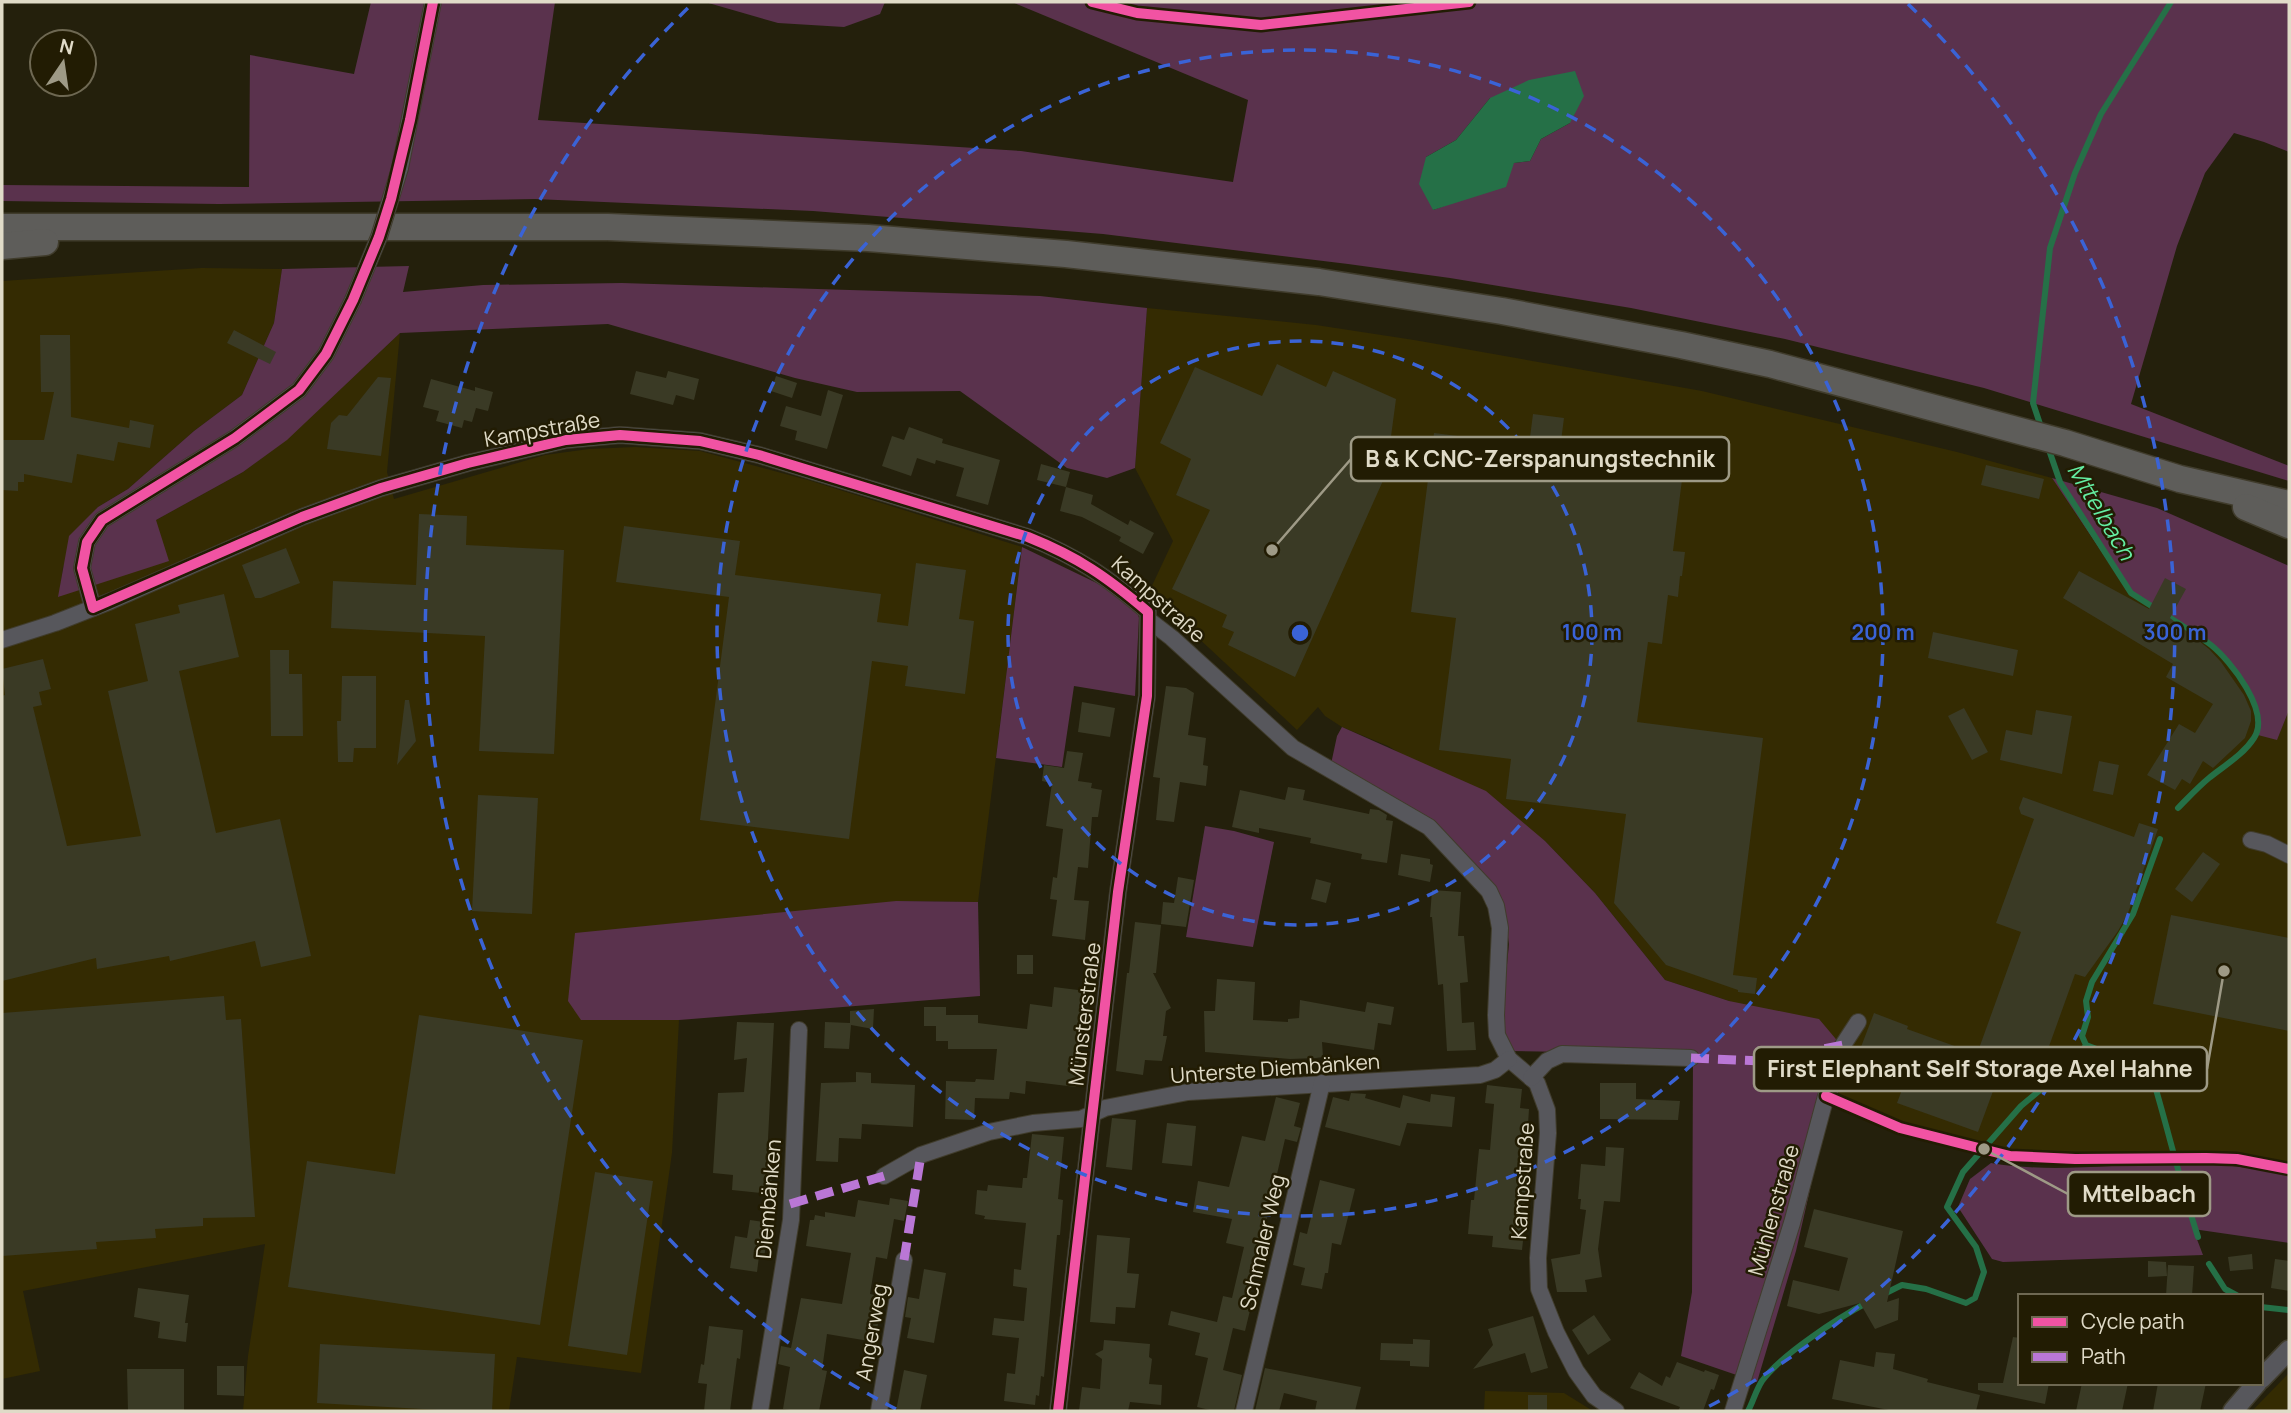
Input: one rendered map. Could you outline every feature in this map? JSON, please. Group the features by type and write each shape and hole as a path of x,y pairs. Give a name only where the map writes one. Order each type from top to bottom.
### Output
{"highway":[{"path":"2,227 608,227 868,238 1066,254 1306,280 1503,311 1769,364 2066,443 2180,479 2289,504"},
{"path":"2,246 215,227"},
{"path":"2180,479 2289,525"}],"street":[{"path":"93,608 82,568 86,542 102,520 235,438 299,390 326,354 353,300 379,237 400,168 433,2"},
{"name":"Kampstraße","path":"2,640 111,601 302,517 381,488 468,463 566,440 620,435 700,441 759,455 1028,537 1060,550 1110,580 1148,612 1150,621 1293,748 1429,827 1489,891 1496,906 1500,928 1497,1035 1509,1059 1537,1083 1547,1110 1548,1133 1538,1258 1539,1289 1556,1332 1576,1371 1594,1396 1616,1411"},
{"name":"Münsterstraße","path":"1058,1411 1118,892 1147,696 1150,621"},
{"path":"2251,840 2267,844 2289,855"},
{"name":"Mühlenstraße","path":"1733,1411 1792,1223 1826,1096 1843,1045 1858,1022"},
{"name":"Diembänken","path":"760,1411 791,1220 799,1030"},
{"path":"1531,1078 1547,1061 1562,1054 1691,1058"},
{"name":"Unterste Diembänken","path":"884,1176 921,1154 989,1132 1033,1123 1081,1119 1105,1108 1188,1092 1480,1075 1495,1070 1509,1059"},
{"name":"Schmaler Weg","path":"1244,1411 1322,1083"},
{"name":"Angerweg","path":"879,1411 904,1259"},
{"path":"2263,1377 2289,1350"},
{"path":"2233,1411 2255,1385"}],"shaded area":[{"path":"371,2 555,2 538,120 1021,151 1233,182 1248,100 1012,2 2289,2 2289,152 2234,133 2205,173 2177,246 2131,404 2289,466 2289,481 1984,388 1785,339 1631,308 1450,278 1103,234 813,211 535,199 219,204 2,201 2,185 249,187 250,55 354,74","holes":["1490,98 1570,123 1541,139 1530,161 1514,163 1452,203 1433,210 1426,157 1456,140"]},
{"path":"705,2 885,2 880,14 844,27 778,23"},
{"path":"1575,71 1584,96 1570,123 1541,139 1530,161 1514,163 1506,187 1433,210 1419,184 1426,157 1456,140 1490,98 1529,80"},
{"path":"409,266 403,292 483,285 622,283 1040,296 1147,308 1135,468 1107,478 1067,468 960,391 857,392 795,378 608,324 400,333 287,440 243,472 156,520 169,561 58,597 69,536 98,507 128,489 194,431 242,395 274,323 282,269"},
{"path":"202,268 282,269 274,323 242,395 194,431 128,489 98,507 63,567 59,597 156,520 243,472 286,440 400,333 387,472 394,499 545,455 635,447 700,451 808,480 1022,547 978,902 896,901 581,1019 679,1020 672,1153 641,1373 517,1357 509,1411 243,1411 248,1356 265,1244 23,1291 40,1371 2,1379 2,281"},
{"path":"1147,308 1316,325 1702,391 1957,452 2052,478 2130,594 2211,646 2240,678 2254,706 2255,734 2277,739 2289,710 2289,1167 2236,1157 2161,1155 2076,1158 1985,1152 1901,1127 1837,1095 1851,1057 1729,1001 1665,980 1595,893 1545,841 1388,746 1342,727 1325,716 1318,707 1297,730 1149,592 1173,541 1135,468"},
{"path":"2052,478 2157,508 2289,566 2289,710 2277,740 2254,734 2254,706 2240,678 2211,646 2130,594"},
{"path":"1022,547 1105,587 1138,614 1139,618 1135,696 1074,686 1062,767 996,758"},
{"path":"1342,727 1486,791 1545,841 1595,893 1665,980 1729,1001 1819,1019 1851,1057 1837,1095 1831,1097 1796,1251 1757,1382 1681,1356 1692,1292 1693,1054 1511,1051 1501,1025 1509,944 1505,916 1465,857 1331,764 1337,736"},
{"path":"1205,826 1274,842 1253,947 1186,937"},
{"path":"896,901 978,902 980,996 679,1020 581,1020 568,1001 575,933"},
{"path":"1991,1163 2057,1168 2198,1163 2289,1175 2289,1243 2193,1229 2203,1255 2003,1262 1992,1259 1958,1207 1970,1179"},
{"path":"2289,1373 2289,1411 2252,1411"},
{"path":"1485,1391 1564,1393 1593,1411 1484,1411"}],"building":[{"path":"234,330 276,352 270,364 227,343"},
{"path":"40,335 70,335 71,417 129,428 130,420 154,425 150,448 118,442 114,461 77,454 72,483 24,474 24,482 18,482 18,491 2,490 2,440 44,440 54,392 41,392"},
{"path":"1277,364 1326,387 1333,371 1396,399 1386,474 1295,677 1228,645 1234,632 1222,627 1227,615 1172,589 1210,510 1176,495 1191,459 1160,443 1195,367 1262,396"},
{"path":"636,371 666,378 668,371 699,379 694,400 676,395 673,405 630,394"},
{"path":"776,376 797,383 792,398 771,391"},
{"path":"378,377 391,378 381,456 327,449 331,423 339,415 347,416"},
{"path":"431,379 475,391 475,387 493,392 488,411 476,408 472,422 464,420 462,428 436,421 439,411 423,407"},
{"path":"828,390 843,395 827,449 795,440 797,431 780,426 786,406 821,416"},
{"path":"1533,414 1564,418 1560,449 1684,464 1673,551 1685,552 1682,576 1678,597 1668,595 1662,644 1648,642 1637,722 1763,738 1733,975 1757,978 1755,994 1738,992 1666,965 1614,903 1626,814 1506,799 1511,759 1439,750 1456,618 1411,612 1434,433 1529,445"},
{"path":"909,427 943,439 942,443 1000,460 988,505 956,496 964,468 936,460 935,464 917,458 911,476 882,466 892,436 904,440"},
{"path":"1041,464 1070,472 1066,487 1037,480"},
{"path":"1986,465 2044,479 2039,499 1981,485"},
{"path":"1066,487 1093,495 1091,504 1128,525 1130,520 1154,533 1143,554 1119,541 1121,537 1082,517 1060,511"},
{"path":"419,514 467,516 466,545 564,550 554,754 479,751 485,636 331,628 333,581 416,585"},
{"path":"624,526 740,541 735,575 881,594 877,622 908,626 916,563 966,570 959,619 974,621 965,694 905,686 908,666 872,661 849,839 700,820 729,597 616,582"},
{"path":"286,548 300,583 255,598 242,565"},
{"path":"2079,571 2149,609 2165,578 2186,589 2170,618 2209,649 2244,695 2251,711 2251,721 2245,738 2213,768 2203,761 2190,784 2182,779 2175,790 2147,775 2179,724 2195,733 2213,704 2166,677 2173,664 2063,598"},
{"path":"224,594 239,657 179,671 216,833 280,819 311,956 261,967 255,941 170,961 169,956 97,969 96,958 2,981 2,696 5,695 2,669 43,659 51,689 39,692 42,705 33,707 67,846 141,836 108,691 148,681 135,624 180,613 178,605"},
{"path":"1933,632 2018,650 2013,676 1928,658"},
{"path":"270,650 289,650 289,674 302,674 303,736 271,736"},
{"path":"342,676 376,676 376,748 354,748 353,762 338,762 337,721 341,721"},
{"path":"1166,686 1186,688 1194,693 1188,735 1206,738 1203,765 1208,766 1206,786 1180,782 1174,822 1156,820 1160,778 1153,777"},
{"path":"405,700 409,700 416,741 397,765"},
{"path":"1082,702 1115,708 1110,737 1078,732"},
{"path":"1964,708 1988,752 1972,760 1948,716"},
{"path":"2036,710 2072,716 2062,774 2000,760 2006,730 2032,735"},
{"path":"1067,751 1083,753 1078,781 1092,783 1091,788 1102,790 1098,817 1092,817 1088,868 1078,867 1074,900 1089,901 1085,940 1052,936 1057,900 1050,899 1053,877 1057,878 1063,829 1046,826 1052,783 1042,781 1044,765 1064,768"},
{"path":"2099,761 2119,765 2113,795 2093,791"},
{"path":"1288,787 1305,790 1303,800 1369,814 1370,809 1379,810 1387,815 1386,820 1393,821 1387,863 1361,859 1362,854 1310,843 1311,838 1259,828 1259,833 1232,827 1240,790 1285,800"},
{"path":"478,795 538,798 532,914 472,911"},
{"path":"2023,797 2134,837 2139,823 2158,829 2128,913 2118,931 2085,977 2075,974 2038,1077 2003,1064 1978,1132 1897,1103 1906,1079 1856,1060 1874,1013 1908,1026 1907,1029 1977,1054 2021,932 1996,923 2034,819 2021,814 2019,808"},
{"path":"2203,852 2220,864 2192,902 2175,889"},
{"path":"1401,854 1430,859 1430,864 1433,865 1430,882 1398,875"},
{"path":"1178,877 1194,880 1186,927 1161,924 1163,902 1174,903"},
{"path":"1316,879 1331,883 1326,903 1311,899"},
{"path":"1432,890 1461,892 1458,936 1464,936 1468,982 1460,983 1462,1023 1474,1022 1476,1050 1447,1051 1443,984 1438,985 1430,917"},
{"path":"2171,915 2289,938 2289,1031 2153,1004"},
{"path":"1135,922 1161,925 1156,973 1153,973 1171,1008 1166,1011 1163,1036 1167,1036 1162,1061 1145,1060 1143,1075 1116,1071"},
{"path":"1017,955 1033,955 1033,974 1017,974"},
{"path":"1217,979 1255,982 1253,1020 1288,1022 1288,1019 1299,1018 1300,1000 1365,1012 1367,1002 1394,1007 1391,1025 1378,1023 1374,1050 1322,1042 1323,1057 1316,1058 1290,1059 1205,1052 1204,1011 1215,1011"},
{"path":"1054,987 1086,991 1076,1087 1026,1081 1025,1094 1010,1092 1009,1099 975,1098 974,1120 945,1119 946,1081 994,1080 997,1049 948,1049 948,1041 936,1041 936,1026 924,1026 924,1007 946,1007 946,1015 978,1015 978,1023 1027,1029 1030,1004 1052,1007"},
{"path":"224,996 226,1020 241,1019 255,1217 203,1218 203,1226 155,1229 156,1238 96,1242 97,1249 2,1256 2,1013"},
{"path":"874,1009 873,1029 851,1025 849,1049 824,1048 825,1022 850,1023 850,1011"},
{"path":"419,1015 583,1040 540,1325 288,1287 307,1161 395,1174"},
{"path":"737,1022 774,1023 766,1177 779,1185 761,1193 732,1190 733,1175 713,1173 718,1093 744,1092 747,1058 734,1060"},
{"path":"856,1072 871,1073 871,1083 915,1085 913,1127 862,1124 861,1139 839,1138 838,1162 816,1161 821,1083 856,1082"},
{"path":"1600,1083 1636,1083 1636,1099 1680,1101 1678,1120 1600,1119"},
{"path":"1487,1085 1522,1089 1520,1108 1529,1109 1526,1156 1531,1156 1522,1250 1492,1247 1493,1236 1468,1234 1479,1149 1490,1150 1494,1104 1485,1103"},
{"path":"1351,1093 1366,1094 1365,1098 1400,1108 1403,1095 1430,1102 1431,1094 1455,1097 1452,1127 1407,1123 1400,1146 1325,1127 1333,1097 1349,1101"},
{"path":"1276,1097 1300,1103 1294,1126 1301,1128 1297,1142 1285,1139 1255,1271 1249,1302 1252,1302 1245,1331 1233,1328 1223,1370 1242,1375 1234,1411 1214,1411 1197,1407 1208,1358 1195,1355 1200,1333 1168,1325 1171,1311 1217,1322 1223,1296 1232,1298 1244,1247 1226,1243 1232,1219 1193,1212 1198,1181 1229,1187 1242,1136 1265,1141"},
{"path":"1112,1118 1136,1120 1132,1170 1106,1167"},
{"path":"1167,1123 1196,1126 1192,1166 1162,1163"},
{"path":"1032,1134 1064,1137 1058,1199 1063,1200 1060,1235 1057,1235 1044,1377 1041,1376 1035,1405 1004,1401 1007,1373 1015,1374 1019,1338 992,1335 994,1318 1024,1321 1027,1288 1013,1286 1014,1269 1021,1270 1026,1223 984,1219 985,1216 975,1214 977,1190 987,1191 988,1185 1022,1188 1023,1178 1027,1178"},
{"path":"1606,1147 1624,1148 1620,1202 1604,1201 1598,1249 1602,1277 1585,1280 1587,1292 1557,1292 1551,1259 1580,1254 1586,1210 1580,1209 1581,1199 1578,1199 1581,1164 1605,1166"},
{"path":"595,1172 653,1181 627,1355 568,1346"},
{"path":"1320,1180 1355,1189 1341,1245 1332,1243 1328,1273 1325,1273 1322,1289 1301,1285 1305,1268 1293,1265 1300,1232 1307,1234"},
{"path":"890,1198 908,1201 904,1221 894,1219 887,1259 876,1257 870,1294 875,1295 874,1303 881,1305 875,1342 827,1334 822,1370 827,1371 819,1411 783,1409 790,1367 778,1364 781,1346 791,1348 801,1298 842,1304 851,1253 806,1246 810,1220 814,1220 815,1215 825,1217 825,1212 855,1217 858,1200 889,1205"},
{"path":"1814,1209 1903,1231 1887,1302 1899,1298 1898,1320 1875,1329 1860,1303 1819,1314 1787,1306 1793,1280 1839,1291 1848,1258 1804,1247"},
{"path":"750,1220 770,1223 764,1257 759,1256 757,1272 730,1268 735,1236 747,1238"},
{"path":"1097,1235 1130,1238 1127,1273 1139,1274 1135,1308 1116,1307 1115,1324 1090,1322"},
{"path":"2252,1254 2253,1269 2230,1271 2228,1257"},
{"path":"2275,1259 2289,1261 2289,1291 2271,1288"},
{"path":"2148,1261 2166,1262 2167,1276 2148,1277"},
{"path":"2168,1265 2194,1266 2192,1294 2166,1294"},
{"path":"924,1269 946,1273 934,1343 907,1338 911,1318 905,1317 908,1297 919,1299"},
{"path":"138,1288 189,1295 185,1323 188,1323 186,1342 158,1338 160,1322 134,1317"},
{"path":"1594,1315 1611,1340 1588,1355 1572,1330"},
{"path":"1533,1316 1548,1368 1531,1373 1525,1353 1473,1369 1493,1345 1488,1329"},
{"path":"709,1326 743,1330 730,1411 704,1411 707,1384 698,1383 701,1364 704,1365"},
{"path":"2013,1337 2018,1338 2018,1385 2049,1385 2045,1404 1978,1390 1978,1383 2003,1383"},
{"path":"1413,1339 1430,1340 1429,1367 1410,1366 1410,1361 1380,1360 1381,1343 1413,1344"},
{"path":"1104,1340 1150,1344 1149,1357 1152,1359 1149,1384 1162,1385 1161,1405 1130,1402 1128,1411 1079,1411 1082,1387 1100,1389 1102,1359 1095,1354 1103,1350"},
{"path":"320,1344 495,1354 492,1411 317,1403"},
{"path":"1876,1352 1895,1354 1893,1369 1928,1379 1927,1382 1980,1395 1976,1411 1894,1411 1832,1399 1840,1360 1874,1367"},
{"path":"1677,1362 1719,1375 1703,1411 1678,1411 1680,1407 1630,1388 1639,1372 1662,1386 1666,1376 1670,1378"},
{"path":"217,1366 244,1366 244,1396 217,1395"},
{"path":"1265,1368 1361,1387 1355,1411 1315,1411 1317,1401 1284,1393 1279,1411 1255,1411"},
{"path":"127,1369 184,1369 184,1411 128,1411"},
{"path":"904,1370 927,1375 920,1411 896,1411"},
{"path":"2082,1385 2128,1385 2122,1411 2076,1411"},
{"path":"2158,1385 2206,1385 2200,1411 2153,1411"},
{"path":"1528,1395 1547,1395 1547,1411 1528,1411"}],"waterway":[{"name":"Mttelbach","path":"2042,430 2033,403 2050,248 2075,173 2101,114 2171,2"},
{"name":"Mttelbach","path":"2048,447 2060,482 2131,593 2156,609"},
{"name":"Mttelbach","path":"2166,615 2211,645 2229,663 2253,701 2258,727 2250,744 2205,781 2178,808"},
{"name":"Mttelbach","path":"1884,1294 1902,1285 1926,1289 1966,1303 1975,1298 1984,1272 1976,1247 1947,1207 1963,1172 2021,1106 2077,1059 2086,1045 2082,1036 2088,1017 2086,1001 2092,982 2133,914 2160,839"},
{"path":"2086,1045 2150,1069 2198,1237"},
{"path":"2209,1264 2225,1289 2234,1294"},
{"name":"Mttelbach","path":"1748,1411 1762,1381 1796,1348 1868,1302"},
{"path":"2263,1307 2289,1310"}],"marked path":[{"path":"1691,1058 1762,1061 1843,1045"},
{"path":"904,1260 921,1155"},
{"path":"790,1204 884,1176"}],"cycle path":[{"path":"433,2 410,120 391,199 379,237 353,300 326,354 299,390 235,438 102,520 87,542 82,568 93,608 302,517 381,488 468,463 566,440 620,435 700,441 759,455 1028,537 1077,560 1148,612 1147,696 1118,892 1058,1411"},
{"path":"1092,2 1137,13 1261,25 1469,2"},
{"path":"1826,1096 1900,1128 2010,1156 2075,1159 2237,1159 2289,1169"}],"place":[{"name":"B & K CNC-Zerspanungstechnik","path":"1272,550"},
{"name":"First Elephant Self Storage Axel Hahne","path":"2224,971"},
{"name":"Mttelbach","path":"1984,1149"}]}
